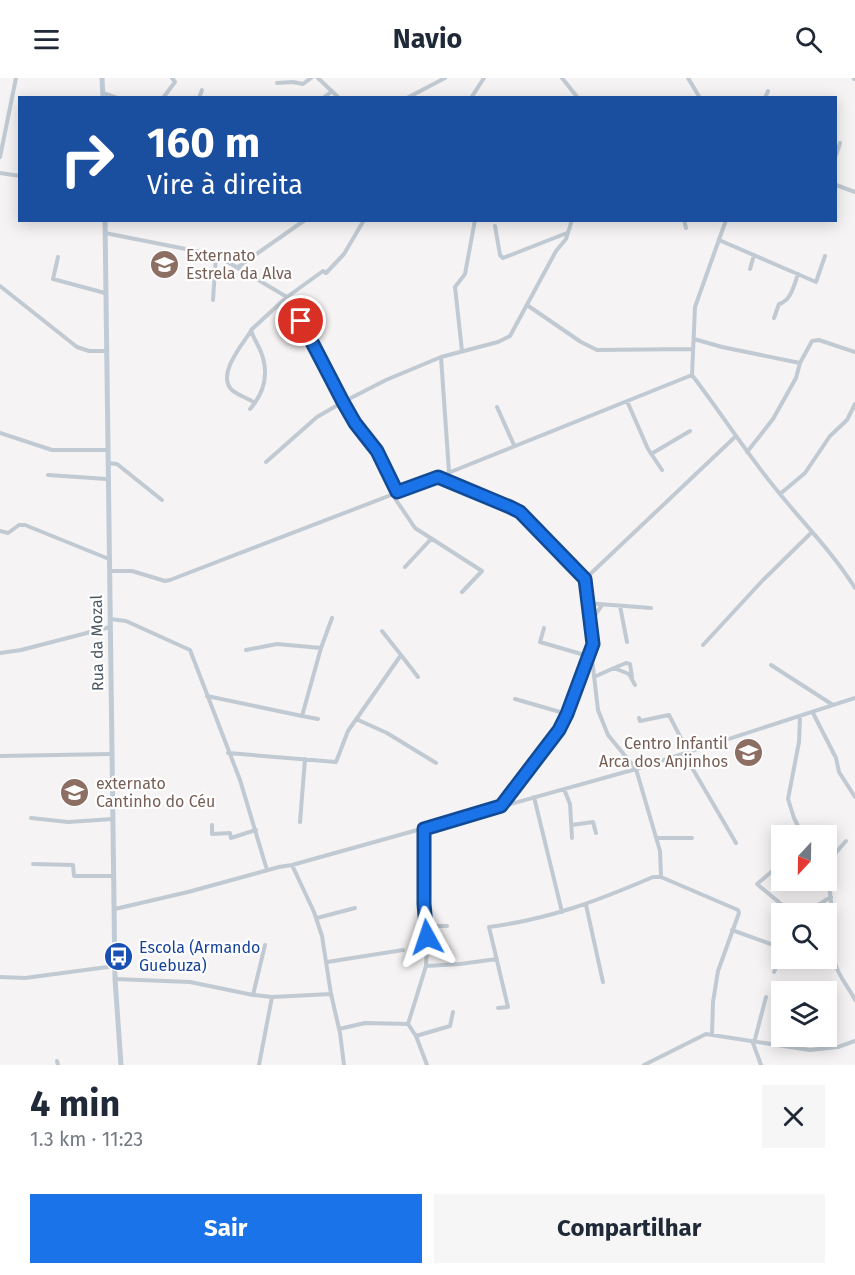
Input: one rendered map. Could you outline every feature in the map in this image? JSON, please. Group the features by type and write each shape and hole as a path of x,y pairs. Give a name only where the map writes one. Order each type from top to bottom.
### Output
{"main road":[{"path":"102,78 103,95"},
{"name":"Rua da Mozal","path":"105,222 114,876 120,1065"}],"street":[{"path":"0,157 16,78"},
{"path":"164,96 175,82 172,78"},
{"path":"277,82 303,84 311,78"},
{"path":"318,78 336,96"},
{"path":"410,96 445,78"},
{"path":"472,96 484,78"},
{"path":"562,78 576,96"},
{"path":"688,78 699,96"},
{"path":"200,96 202,90"},
{"path":"766,96 768,91"},
{"path":"326,96 331,92"},
{"path":"837,152 840,143"},
{"path":"0,173 18,176"},
{"path":"837,185 855,192"},
{"path":"238,267 302,222"},
{"path":"255,403 232,390 227,384 226,376 251,330 287,297 323,271 326,273 344,254 363,222"},
{"path":"462,351 455,287 465,274 475,222"},
{"path":"266,462 317,417 343,402 386,380 441,357 498,342 510,336 556,250 566,239 571,222"},
{"path":"684,222 686,228"},
{"path":"725,222 695,307 692,375 747,452 811,533 843,569 855,588"},
{"path":"495,226 500,255 504,258 568,233"},
{"path":"105,233 216,255 287,297 355,423 377,451 395,493 414,526 482,571 462,592"},
{"path":"719,240 817,281 825,256"},
{"path":"213,300 216,255"},
{"path":"750,269 754,255"},
{"path":"58,257 53,279 105,293"},
{"path":"774,318 779,304 788,299 798,274"},
{"path":"0,286 77,347 89,351 105,351"},
{"path":"527,305 581,342 597,350 693,349"},
{"path":"250,409 263,390 266,375 264,360 251,330"},
{"path":"693,339 800,363"},
{"path":"747,452 773,419 796,378 800,363 812,341 819,340 855,352"},
{"path":"441,357 449,472"},
{"path":"109,571 132,571 165,581 170,580 438,477 692,375"},
{"path":"627,401 651,454 662,470"},
{"path":"780,494 805,473 830,436 847,420 855,404"},
{"path":"496,407 513,445"},
{"path":"651,454 690,431"},
{"path":"0,433 52,450 107,450"},
{"path":"585,579 736,436"},
{"path":"107,463 117,464 162,500"},
{"path":"48,475 107,479"},
{"path":"438,477 520,512 585,579 586,603 593,639 591,650 559,730 501,806"},
{"path":"0,531 8,533 19,525 25,525 109,559"},
{"path":"703,645 763,580 811,533"},
{"path":"405,567 431,539"},
{"path":"586,603 651,608"},
{"path":"590,621 602,605"},
{"path":"620,606 627,642"},
{"path":"302,716 332,618"},
{"path":"110,619 126,621 190,650 240,780 267,870"},
{"path":"0,653 21,650 111,626"},
{"path":"544,628 540,642 588,656"},
{"path":"382,631 418,676"},
{"path":"246,650 277,644 321,648"},
{"path":"591,650 598,710 608,735 636,769 660,851 661,877"},
{"path":"228,753 336,762 348,731 400,655"},
{"path":"594,677 626,663 630,664 635,685"},
{"path":"771,665 833,705"},
{"path":"614,668 629,674 632,678"},
{"path":"207,696 318,718"},
{"path":"115,909 292,865 636,769 800,718 855,698"},
{"path":"515,699 567,714"},
{"path":"813,713 836,758 841,775 855,798"},
{"path":"639,718 640,721 669,715 686,753 736,843"},
{"path":"798,825 788,799 799,742 800,718"},
{"path":"356,719 387,733 436,763"},
{"path":"0,756 112,754"},
{"path":"300,822 305,759"},
{"path":"564,789 570,804 572,838"},
{"path":"534,796 562,912"},
{"path":"31,818 68,822 113,819"},
{"path":"572,825 593,822 596,833"},
{"path":"212,825 212,834 230,833 231,838 256,830"},
{"path":"408,1024 426,966 424,829"},
{"path":"656,838 692,838"},
{"path":"837,851 846,841"},
{"path":"33,864 73,865 74,876 114,876"},
{"path":"292,865 317,918 327,962 344,1065"},
{"path":"771,872 758,884 780,903"},
{"path":"498,1008 508,1007 489,927 514,924 562,912 661,877 738,910 738,917 718,971 713,1002 712,1034"},
{"path":"830,891 832,903"},
{"path":"822,903 832,897"},
{"path":"586,905 603,982"},
{"path":"317,918 355,908"},
{"path":"426,926 447,926"},
{"path":"732,930 771,944"},
{"path":"253,995 265,945"},
{"path":"327,962 403,951"},
{"path":"426,966 497,959"},
{"path":"0,977 25,978 116,966"},
{"path":"837,968 855,1000"},
{"path":"116,979 200,983 272,997 331,994"},
{"path":"259,1065 272,997"},
{"path":"761,1065 753,1043 766,997"},
{"path":"416,1036 450,1026 453,1012"},
{"path":"339,1029 365,1023 408,1024"},
{"path":"408,1024 416,1036 427,1065"},
{"path":"644,1065 706,1034 810,1050 838,1047 855,1041"}],"place":[{"name":"Externato Estrela da Alva","path":"165,264"},
{"name":"Centro Infantil Arca dos Anjinhos","path":"749,752"},
{"name":"externato Cantinho do Céu","path":"75,792"},
{"name":"Escola (Armando Guebuza)","path":"118,956"}],"route":[{"path":"301,321 343,402 355,423 377,451 397,492 438,477 510,507 520,512 585,579 586,603 593,644 559,730 501,806 424,829 424,904 427,937"}]}
